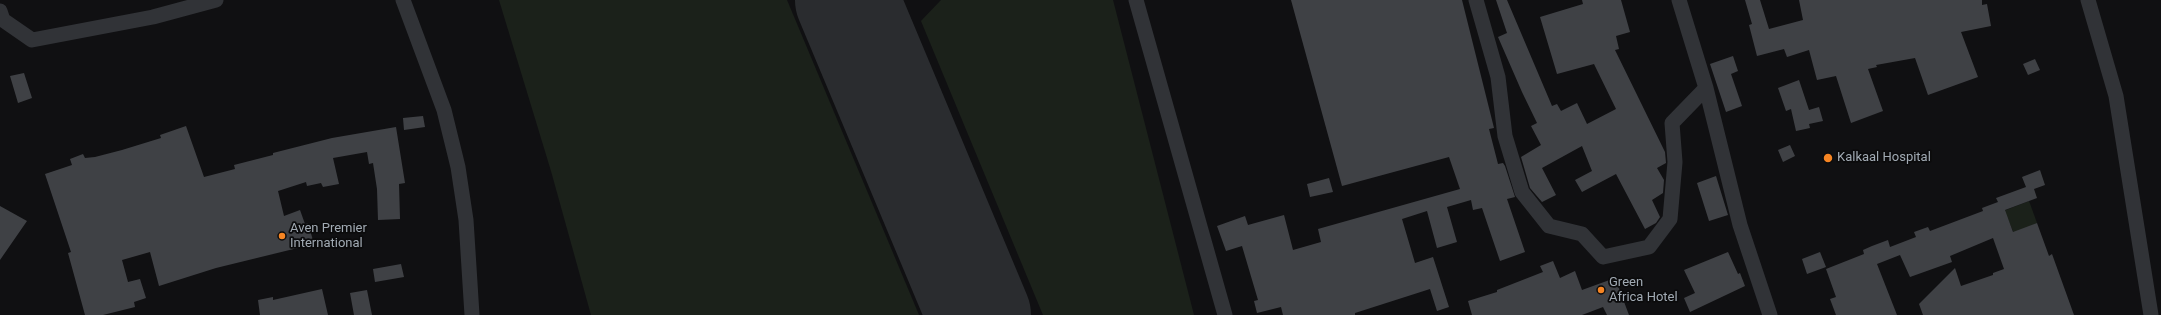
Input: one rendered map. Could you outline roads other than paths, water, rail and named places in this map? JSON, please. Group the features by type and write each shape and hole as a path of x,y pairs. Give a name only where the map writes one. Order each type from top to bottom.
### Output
{"street":[{"path":"0,11 3,20 32,40 153,16 216,0"},
{"path":"403,0 444,110 458,167 466,220 472,315"},
{"path":"1136,0 1225,315"},
{"path":"1476,0 1498,78 1506,136 1522,192 1549,226 1582,234 1603,257 1649,246 1670,219 1675,162 1672,123 1706,88"},
{"path":"1679,0 1706,88 1740,226 1770,315"},
{"path":"2088,0 2116,96 2151,315"}],"place":[{"name":"Kalkaal Hospital","path":"1828,158"},
{"name":"Aven Premier International","path":"282,236"},
{"name":"Green Africa Hotel","path":"1601,290"}]}
